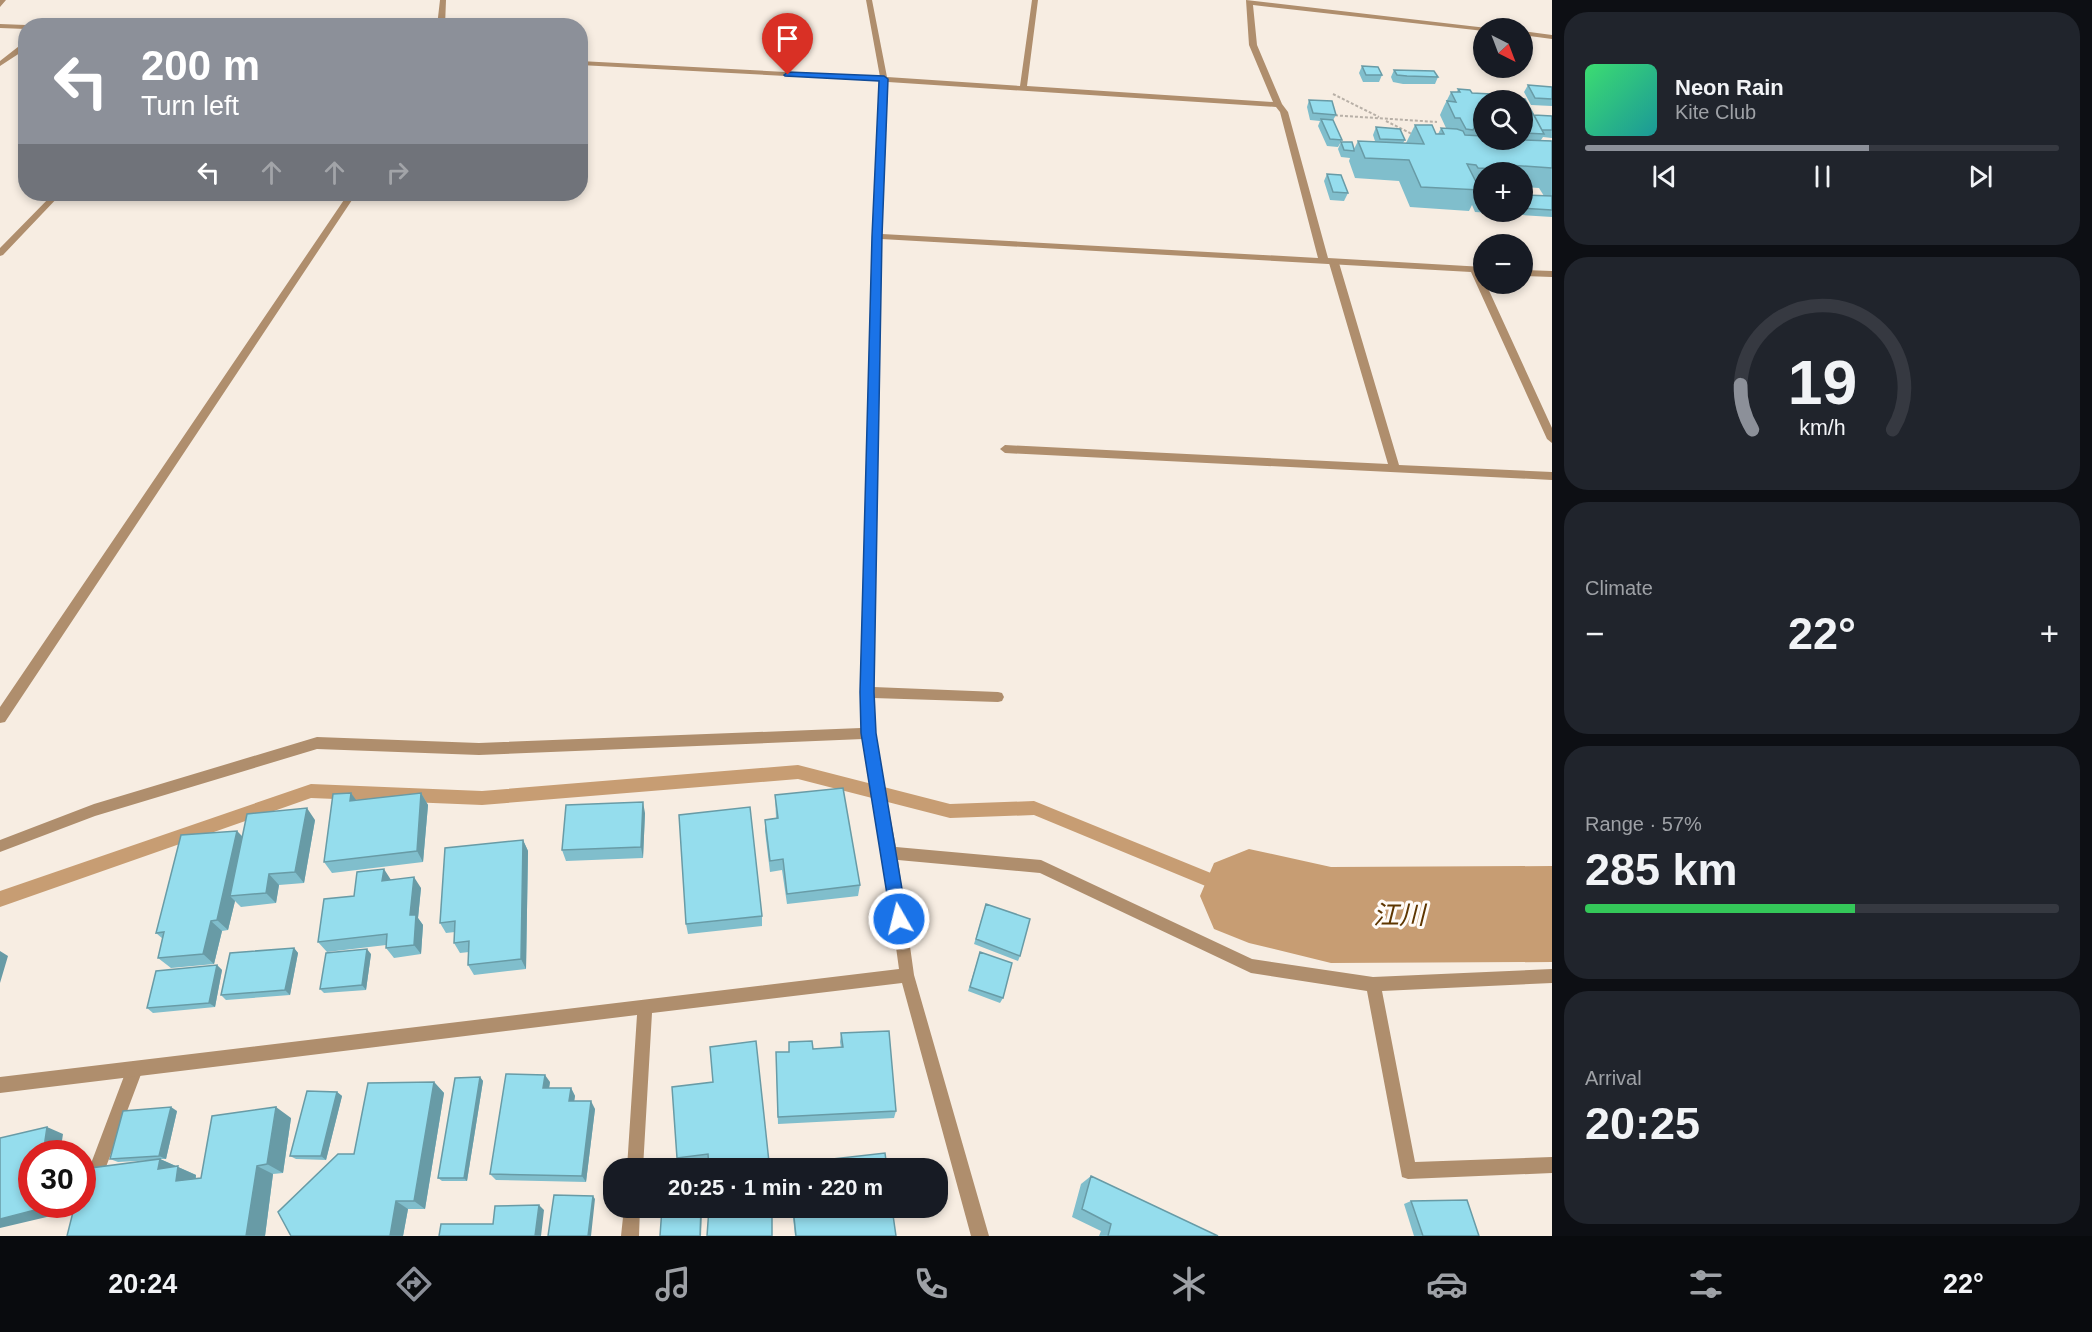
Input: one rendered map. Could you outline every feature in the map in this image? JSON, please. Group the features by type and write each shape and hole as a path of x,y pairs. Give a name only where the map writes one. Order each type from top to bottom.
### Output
{"street":[{"path":"0,5 3,0"},
{"path":"442,18 444,0"},
{"path":"869,0 884,79 877,236 868,733 890,853 907,975 980,1236"},
{"path":"1023,88 1035,0"},
{"path":"1395,468 1284,112 1278,105 1252,45 1249,1 1473,28"},
{"path":"0,26 18,27"},
{"path":"1533,34 1552,37"},
{"path":"0,64 18,51"},
{"path":"588,63 884,79 1278,105"},
{"path":"0,253 50,201"},
{"path":"0,718 347,201"},
{"path":"877,236 1473,270"},
{"path":"1533,273 1552,274"},
{"path":"1489,294 1552,439"},
{"path":"1005,449 1552,476"},
{"path":"867,692 998,697"},
{"path":"0,846 94,810 317,743 479,749 868,733"},
{"path":"890,853 1041,867 1251,966 1373,984 1552,976"},
{"path":"0,1085 907,975"},
{"path":"1373,984 1408,1171 1552,1165"},
{"path":"636,1158 645,1006"},
{"path":"96,1171 135,1069"},
{"path":"630,1236 631,1218"}],"path":[{"path":"1333,94 1421,138"},
{"path":"1284,112 1437,122"}],"building":[{"path":"1362,66 1378,67 1382,75 1366,75"},
{"path":"1394,70 1434,71 1438,77 1397,75"},
{"path":"1528,85 1552,87 1552,99 1535,98 1533,90"},
{"path":"1458,89 1470,90 1473,93 1473,130 1466,129 1460,118 1455,118 1447,101 1456,102 1451,92 1460,92"},
{"path":"1309,100 1332,101 1336,115 1313,113"},
{"path":"1533,114 1544,134 1533,134"},
{"path":"1534,115 1552,116 1552,130 1542,130"},
{"path":"1321,119 1333,120 1342,140 1330,139"},
{"path":"1415,125 1432,125 1436,134 1444,134 1441,128 1457,129 1463,131 1465,135 1473,135 1473,150 1533,150 1533,140 1552,141 1552,168 1533,167 1533,162 1473,162 1473,165 1467,164 1473,176 1473,190 1421,187 1409,160 1365,158 1358,141 1424,144"},
{"path":"1376,127 1400,129 1405,140 1380,139"},
{"path":"1341,142 1352,142 1354,151 1344,150"},
{"path":"1327,174 1341,175 1348,193 1333,192"},
{"path":"1533,195 1552,196 1552,210 1533,209"},
{"path":"843,788 860,885 787,894 783,859 770,861 765,820 778,818 775,795"},
{"path":"351,793 350,801 421,793 417,851 324,862 333,794"},
{"path":"643,802 641,847 562,850 566,805"},
{"path":"750,807 762,916 686,924 679,815"},
{"path":"307,808 295,872 269,874 266,893 230,896 247,814"},
{"path":"237,831 217,920 211,921 203,954 158,958 164,932 156,933 181,835"},
{"path":"523,840 521,959 468,965 469,941 454,943 455,921 440,923 445,848"},
{"path":"384,869 382,881 414,877 410,915 416,915 414,945 386,948 387,934 318,942 324,899 354,896 357,872"},
{"path":"986,904 1030,919 1020,956 976,939"},
{"path":"294,948 285,990 221,995 230,953"},
{"path":"367,949 362,985 320,989 326,953"},
{"path":"980,952 1012,963 1003,998 970,987"},
{"path":"217,965 209,1003 147,1008 156,971"},
{"path":"889,1031 896,1111 778,1117 776,1052 789,1052 789,1042 812,1041 813,1049 843,1047 841,1033"},
{"path":"756,1041 769,1158 708,1158 708,1154 677,1158 672,1087 713,1082 710,1047"},
{"path":"506,1074 545,1075 543,1088 571,1088 569,1101 591,1101 582,1176 490,1174"},
{"path":"480,1077 464,1178 438,1178 455,1078"},
{"path":"434,1082 414,1201 396,1201 390,1236 291,1236 278,1212 338,1154 354,1154 368,1083"},
{"path":"307,1091 337,1092 321,1156 290,1156"},
{"path":"171,1107 159,1156 110,1159 123,1111"},
{"path":"276,1107 267,1164 257,1166 246,1236 67,1236 72,1218 96,1218 96,1167 160,1159 158,1169 178,1166 176,1181 201,1178 212,1116"},
{"path":"47,1127 45,1140 18,1140 18,1214 0,1219 0,1138"},
{"path":"885,1153 886,1158 841,1158"},
{"path":"1091,1176 1218,1236 1108,1236 1111,1224 1082,1209"},
{"path":"554,1195 593,1196 588,1236 548,1236"},
{"path":"1467,1200 1479,1236 1423,1236 1411,1201"},
{"path":"539,1205 535,1236 439,1236 441,1224 493,1224 495,1206"},
{"path":"661,1218 701,1218 700,1236 660,1236"},
{"path":"708,1218 772,1218 772,1236 707,1236"},
{"path":"794,1218 893,1218 896,1236 796,1236"}],"waterway":[{"path":"0,899 311,791 482,798 798,772 950,811 1034,808 1249,896"},
{"name":"江川","path":"1249,896 1331,915 1552,914"}],"route":[{"path":"788,75 884,79 877,236 867,692 868,733 890,853 899,919"}]}
